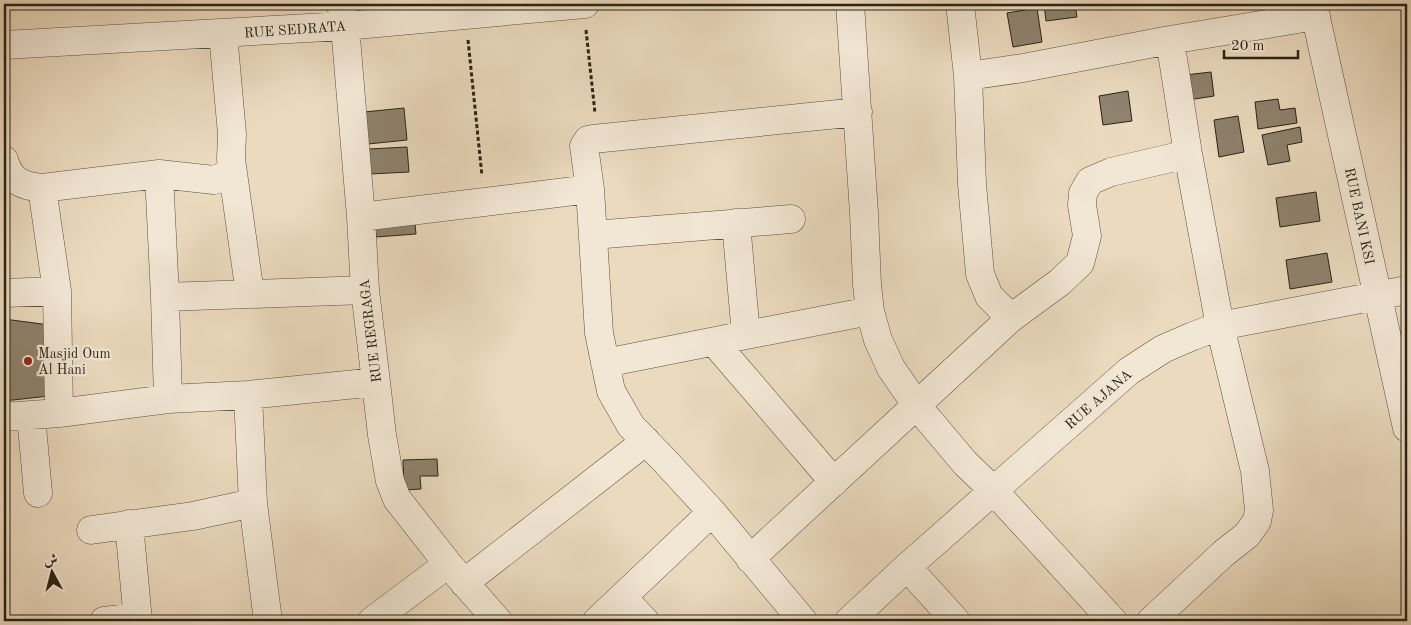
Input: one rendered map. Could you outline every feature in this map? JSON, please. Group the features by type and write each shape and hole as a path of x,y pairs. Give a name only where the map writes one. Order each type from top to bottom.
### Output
{"street":[{"name":"RUE SEDRATA","path":"4,45 223,34 343,15 585,4"},
{"path":"850,4 867,284 870,311 878,340 890,368 916,406 965,463 993,490 1113,621"},
{"path":"960,4 968,76 972,184 980,274 989,296 1011,318"},
{"path":"968,76 1023,68 1315,10"},
{"name":"RUE BANI KSI","path":"1315,10 1407,428"},
{"name":"RUE REGRAGA","path":"343,15 361,217 364,290 382,435 390,481 397,499 456,573 498,621"},
{"path":"223,34 232,134 231,159 250,294"},
{"path":"1151,621 1247,535 1257,521 1259,510 1255,471 1220,326 1188,154 1170,40"},
{"path":"803,621 712,512 631,426 611,391 599,333 590,189 584,146 588,140 598,138 858,112"},
{"path":"750,559 1011,318 1060,282 1080,263 1087,236 1082,205 1083,193 1090,181 1111,172 1188,154"},
{"path":"4,160 11,176 26,186 42,188 160,174 214,180 233,174"},
{"path":"160,174 166,298 168,399"},
{"path":"42,188 57,291 59,413"},
{"path":"361,217 590,189"},
{"path":"593,235 791,219"},
{"path":"736,223 746,335"},
{"path":"166,298 364,290"},
{"name":"RUE AJANA","path":"849,621 993,490 1129,371 1163,349 1220,326 1407,290"},
{"path":"4,293 57,291"},
{"path":"606,363 870,311"},
{"path":"714,342 834,482"},
{"path":"4,417 59,413 168,399 248,395 376,382"},
{"path":"248,395 253,503 268,621"},
{"path":"31,415 38,493"},
{"path":"372,621 456,573 646,441"},
{"path":"92,530 193,516 253,503"},
{"path":"598,621 712,512"},
{"path":"104,621 138,619 129,524"},
{"path":"907,567 956,621"},
{"path":"623,598 645,621"}],"path":[{"path":"468,42 484,202"},
{"path":"588,42 598,138"}],"building":[{"path":"1044,4 1075,4 1077,17 1046,21"},
{"path":"1037,8 1042,42 1013,47 1007,13"},
{"path":"1211,72 1214,96 1188,100 1185,75"},
{"path":"1128,91 1132,121 1103,125 1099,96"},
{"path":"1278,99 1280,110 1295,108 1297,123 1258,129 1255,102"},
{"path":"404,108 407,140 368,144 364,112"},
{"path":"1238,116 1244,152 1219,157 1214,120"},
{"path":"1300,127 1302,142 1287,145 1290,161 1268,165 1262,135"},
{"path":"407,147 409,172 370,174 369,149"},
{"path":"1316,192 1320,221 1280,227 1276,198"},
{"path":"414,214 416,234 376,237 374,218"},
{"path":"1327,253 1332,282 1290,289 1286,260"},
{"name":"Masjid Oum Al Hani","path":"4,319 57,326 49,396 4,401"},
{"path":"437,459 438,476 420,476 421,489 404,490 403,460"}],"place":[{"name":"Masjid Oum Al Hani","path":"28,361"}]}
